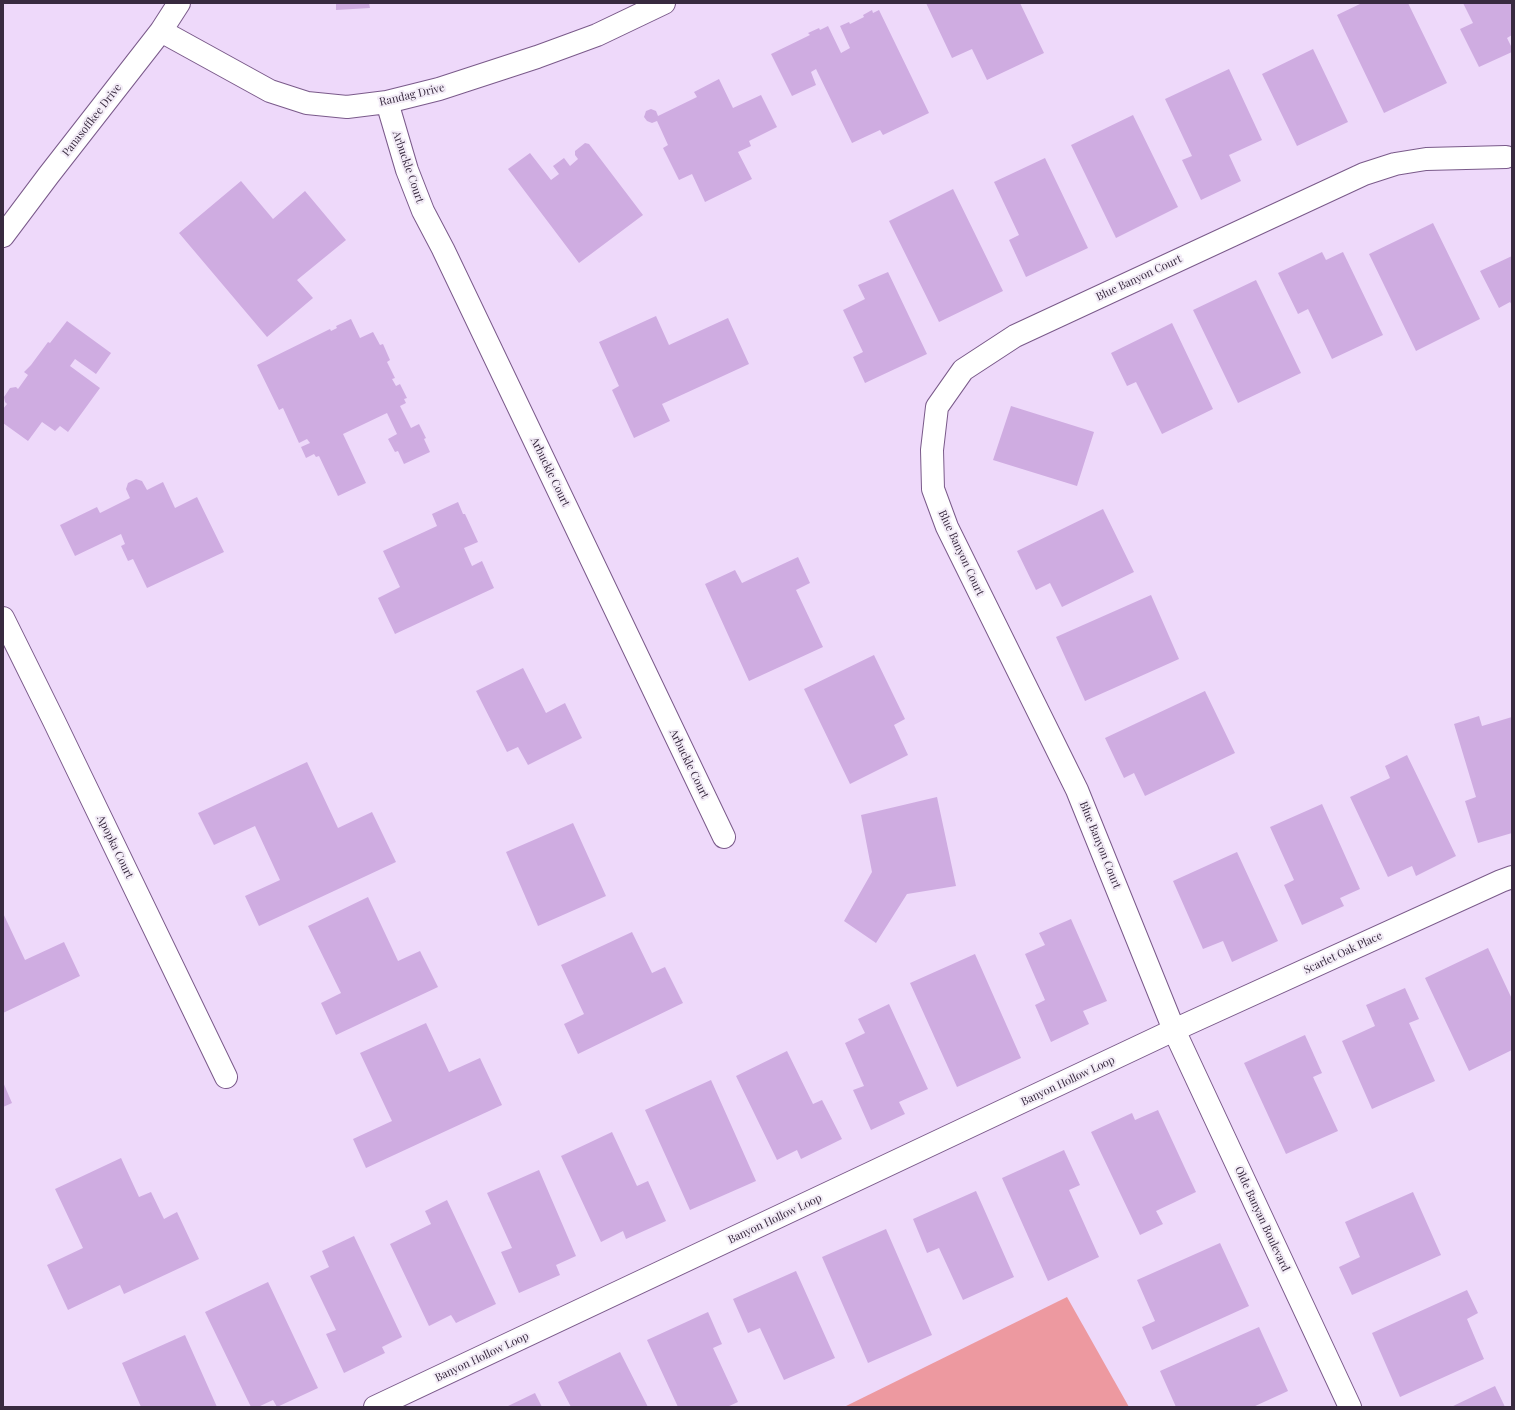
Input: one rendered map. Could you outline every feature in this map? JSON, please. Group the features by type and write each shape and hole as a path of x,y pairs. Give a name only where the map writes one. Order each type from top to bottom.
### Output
{"street":[{"name":"Panasoffkee Drive","path":"3,236 161,31 179,3"},
{"name":"Randag Drive","path":"161,31 270,91 307,103 347,107 387,102 439,89 537,57 597,35 664,3"},
{"name":"Arbuckle Court","path":"387,102 407,170 423,211 443,249 724,837"},
{"name":"Blue Banyon Court","path":"1174,1030 1077,790 944,521 933,489 932,450 937,407 963,370 1015,336 1364,174 1396,164 1426,159 1506,156"},
{"name":"Apopka Court","path":"3,618 226,1077"},
{"name":"Scarlet Oak Place","path":"1174,1030 1512,877"},
{"name":"Banyon Hollow Loop","path":"375,1407 1174,1030"},
{"name":"Olde Banyan Boulevard","path":"1174,1030 1350,1407"}],"shaded area":[{"path":"1067,1297 1129,1407 844,1407"}],"building":[{"path":"336,3 369,3 370,8 336,10"},
{"path":"926,3 1020,3 1044,53 987,80 972,49 952,58"},
{"path":"1362,3 1408,3 1447,83 1384,113 1337,15"},
{"path":"1463,3 1512,3 1512,35 1507,38 1512,48 1512,52 1479,67 1460,29 1473,23"},
{"path":"872,10 873,13 879,10 929,113 883,135 880,130 852,143 816,69 811,72 816,85 792,96 771,54 810,35 808,33 828,26 841,53 850,48 840,26 849,22 850,24 864,17 863,15"},
{"path":"1313,49 1348,122 1297,146 1262,74"},
{"path":"1229,69 1262,140 1229,155 1241,181 1201,200 1182,160 1192,156 1165,99"},
{"path":"719,79 733,108 761,95 777,127 749,141 751,146 738,152 752,179 705,202 692,174 679,180 663,148 668,145 657,121 652,123 647,121 644,117 646,111 651,109 656,111 658,116 697,97 694,92"},
{"path":"1133,115 1178,207 1116,238 1071,145"},
{"path":"585,143 589,144 643,215 579,263 508,169 530,153 551,180 559,174 553,166 564,158 570,166 578,159 575,155 575,151"},
{"path":"1045,158 1088,248 1026,277 1009,240 1019,235 994,182"},
{"path":"241,181 273,219 305,191 346,240 297,280 313,298 267,337 179,233"},
{"path":"953,189 1003,291 939,322 889,221"},
{"path":"1433,223 1480,319 1416,351 1369,254"},
{"path":"1322,252 1326,260 1343,252 1383,335 1332,359 1308,309 1298,314 1278,273"},
{"path":"1512,256 1512,305 1510,302 1499,308 1480,271"},
{"path":"888,272 927,354 865,383 853,357 863,352 843,310 865,299 858,285"},
{"path":"1256,280 1301,373 1238,403 1193,310"},
{"path":"656,316 669,345 728,318 749,364 662,404 670,421 634,438 612,390 619,386 599,342"},
{"path":"351,319 360,338 373,332 380,345 383,344 390,360 387,362 395,378 392,379 396,386 400,384 407,398 404,399 406,403 400,406 411,428 419,424 426,438 424,439 430,452 404,464 398,451 395,452 388,439 397,434 387,413 343,434 366,483 338,496 319,456 316,457 314,454 306,458 301,447 310,443 307,439 299,443 283,408 279,410 257,365 330,329 331,331 337,328 336,326"},
{"path":"67,321 111,353 96,374 75,359 70,366 100,388 68,432 60,426 55,431 42,422 28,441 3,423 3,409 7,404 4,397 10,388 16,387 18,389 28,375 24,372"},
{"path":"1172,323 1213,409 1162,434 1136,382 1127,386 1111,353"},
{"path":"1011,406 1094,432 1077,486 993,460"},
{"path":"136,479 142,481 147,490 163,482 175,508 197,497 224,552 147,588 133,559 128,561 121,546 125,544 121,534 75,556 60,525 97,507 100,513 130,498 126,489 128,483"},
{"path":"458,502 478,542 464,548 472,566 482,561 494,588 395,634 378,598 400,587 383,551 437,526 432,514"},
{"path":"1103,509 1134,572 1062,607 1050,583 1036,590 1017,551"},
{"path":"798,557 810,583 796,590 823,647 749,681 705,584 735,570 742,583"},
{"path":"1151,595 1179,659 1085,701 1056,637"},
{"path":"874,655 905,719 894,725 908,755 850,784 804,689"},
{"path":"523,668 546,713 565,703 582,738 528,765 518,747 507,752 476,691"},
{"path":"1205,691 1235,753 1145,796 1134,773 1124,778 1105,738"},
{"path":"1479,716 1482,726 1512,717 1512,833 1478,843 1465,801 1476,797 1454,724"},
{"path":"1407,755 1456,856 1416,876 1412,866 1388,877 1350,797 1390,778 1385,766"},
{"path":"307,762 338,828 372,812 396,862 259,926 245,896 280,880 255,826 214,845 198,813"},
{"path":"937,797 956,886 907,894 876,943 844,921 872,872 861,815"},
{"path":"1322,804 1360,889 1340,898 1344,906 1302,925 1284,885 1294,880 1270,827"},
{"path":"573,823 606,896 538,926 506,852"},
{"path":"1237,852 1278,941 1232,962 1223,941 1203,949 1173,881"},
{"path":"368,897 398,961 420,951 438,987 336,1035 321,1003 341,993 308,926"},
{"path":"3,913 25,960 64,942 80,976 3,1013"},
{"path":"1071,919 1107,1001 1083,1011 1089,1024 1051,1042 1035,1005 1045,1000 1025,954 1045,945 1039,933"},
{"path":"632,932 652,973 665,967 683,1003 578,1054 564,1024 584,1014 561,965"},
{"path":"1488,948 1512,999 1512,1050 1469,1071 1425,978"},
{"path":"975,954 1021,1058 957,1087 910,983"},
{"path":"1405,988 1419,1019 1409,1023 1435,1081 1372,1109 1342,1041 1375,1026 1366,1005"},
{"path":"889,1004 928,1089 899,1102 905,1114 871,1130 853,1090 864,1086 845,1043 865,1033 858,1019"},
{"path":"426,1023 449,1072 480,1058 502,1105 366,1168 353,1139 392,1121 360,1053"},
{"path":"1305,1035 1322,1073 1313,1077 1338,1131 1286,1154 1244,1063"},
{"path":"787,1051 813,1104 822,1100 842,1139 801,1159 797,1150 777,1160 736,1076"},
{"path":"711,1080 756,1181 690,1210 645,1110"},
{"path":"3,1082 12,1103 3,1107"},
{"path":"1158,1110 1196,1192 1156,1211 1163,1224 1140,1235 1091,1132 1132,1113 1135,1120"},
{"path":"612,1132 637,1186 648,1181 666,1221 626,1239 623,1231 601,1242 561,1156"},
{"path":"1064,1150 1080,1185 1069,1190 1099,1257 1048,1281 1002,1178"},
{"path":"121,1158 139,1197 151,1192 164,1219 177,1212 199,1259 124,1294 120,1285 68,1310 47,1265 83,1248 55,1189"},
{"path":"539,1170 576,1256 556,1265 560,1275 519,1293 501,1252 512,1248 487,1193"},
{"path":"976,1191 1014,1277 963,1300 939,1248 927,1253 913,1219"},
{"path":"1413,1192 1441,1255 1352,1295 1339,1267 1360,1257 1345,1222"},
{"path":"447,1200 496,1304 456,1323 451,1315 429,1326 390,1244 431,1224 425,1211"},
{"path":"886,1229 932,1335 868,1363 822,1257"},
{"path":"354,1236 402,1337 382,1347 385,1353 344,1373 326,1334 336,1330 310,1276 329,1267 322,1251"},
{"path":"1220,1243 1249,1306 1152,1350 1142,1327 1155,1321 1137,1280"},
{"path":"796,1271 835,1358 784,1380 760,1328 748,1333 733,1299"},
{"path":"268,1282 318,1388 277,1407 273,1400 258,1407 251,1407 205,1312"},
{"path":"1467,1290 1478,1313 1467,1319 1484,1359 1400,1397 1372,1333"},
{"path":"708,1312 722,1344 713,1348 738,1402 727,1407 678,1407 647,1340"},
{"path":"1259,1327 1288,1391 1253,1407 1176,1407 1160,1371"},
{"path":"185,1335 217,1407 141,1407 122,1363"},
{"path":"620,1352 648,1407 571,1407 558,1382"},
{"path":"1495,1386 1505,1407 1451,1407"},
{"path":"535,1393 542,1407 506,1407"}]}
